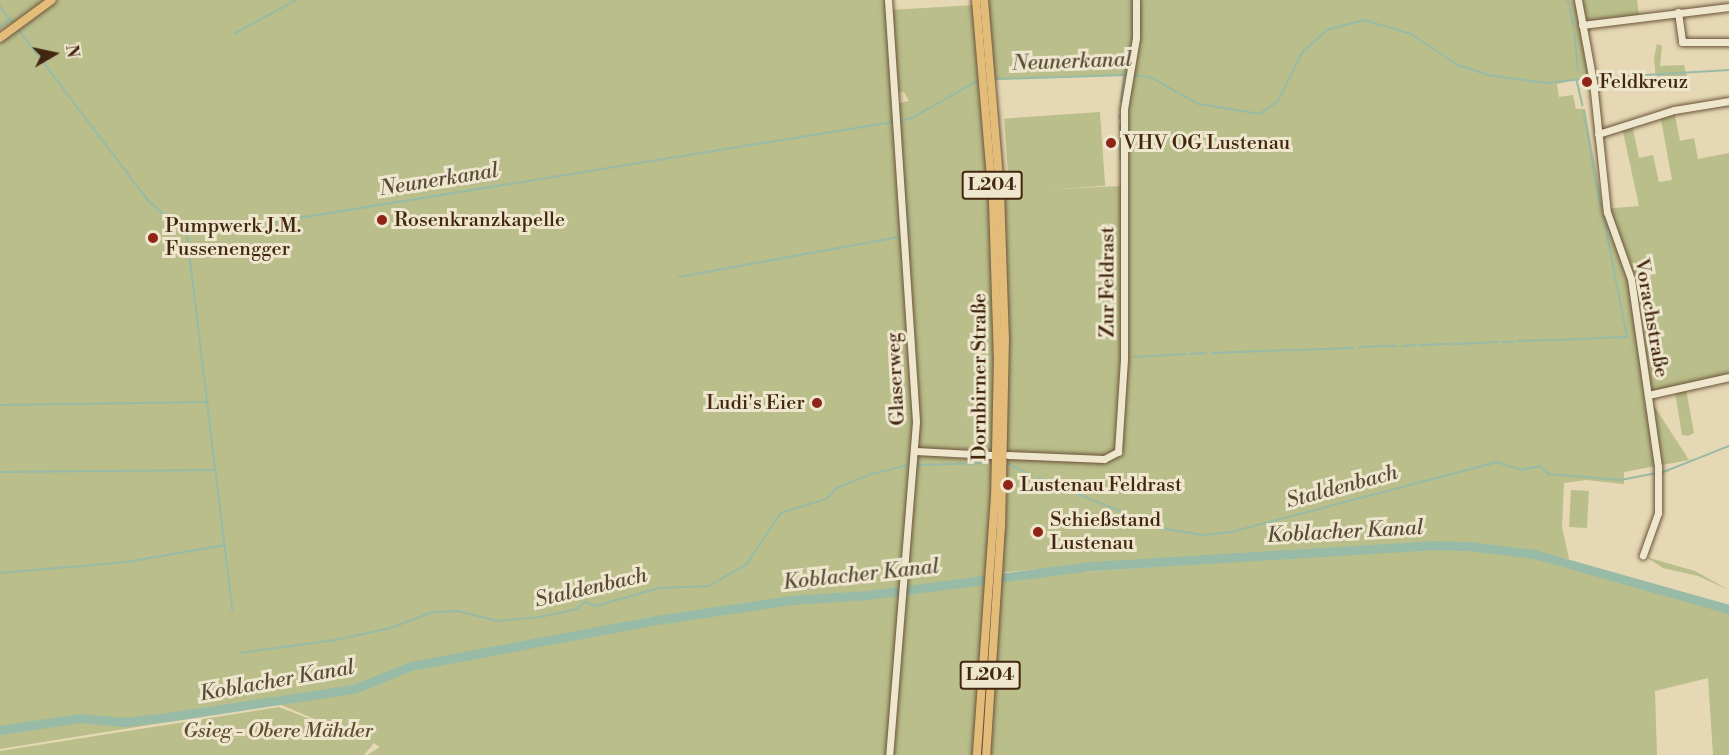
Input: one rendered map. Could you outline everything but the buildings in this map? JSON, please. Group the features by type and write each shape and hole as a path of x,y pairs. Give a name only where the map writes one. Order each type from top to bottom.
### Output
{"main road":[{"path":"0,38 52,0"},
{"name":"Dornbirner Straße","path":"976,0 991,160 997,299 994,564"},
{"name":"Dornbirner Straße","path":"984,0 998,161 1005,300 986,755"},
{"name":"Dornbirner Straße","path":"977,755 992,596"}],"street":[{"name":"Glaserweg","path":"888,0 916,451 889,755"},
{"name":"Zur Feldrast","path":"1008,455 1104,459 1118,452 1124,348 1124,110 1137,30 1136,0"},
{"name":"Vorachstraße","path":"1578,0 1593,82 1607,212 1631,279 1660,494 1657,521 1643,555"},
{"path":"1582,25 1678,12 1729,8"},
{"path":"1678,12 1683,42 1729,42"},
{"path":"1598,134 1674,110 1729,101"},
{"name":"Vorachstraße","path":"1648,395 1729,377"},
{"path":"916,451 991,454"}],"green space":[{"path":"0,0 46,0 0,31"},
{"name":"Gsieg - Obere Mähder","path":"55,0 886,0 896,104 909,101 904,92 896,93 890,10 974,5 997,192 1122,186 1138,0 1575,0 1590,76 1557,84 1559,97 1573,95 1576,109 1585,109 1603,209 1639,206 1622,127 1632,124 1639,158 1653,155 1659,182 1672,180 1660,114 1674,110 1680,141 1694,138 1698,159 1729,153 1729,377 1648,395 1626,264 1647,395 1689,460 1624,472 1624,478 1630,479 1624,480 1624,484 1586,480 1564,483 1562,527 1569,559 1464,543 1412,543 1101,563 986,574 986,579 1414,548 1474,549 1541,558 1729,612 1729,755 1713,755 1708,678 1655,691 1657,755 367,755 380,747 374,743 364,755 0,755 0,751 279,707 364,740 279,704 0,749 0,39"},
{"path":"987,0 1134,0 1135,27 1127,75 994,80"},
{"path":"1581,0 1637,0 1639,15 1587,21"},
{"path":"1657,44 1662,46 1660,66 1684,65 1687,77 1656,80 1654,58"},
{"path":"1100,112 1105,186 1009,193 1004,119"},
{"path":"1686,389 1694,433 1688,436 1682,435 1675,392"},
{"path":"1571,490 1589,491 1587,528 1569,527"},
{"path":"1646,557 1695,571 1729,590 1698,576 1663,568"}],"waterway":[{"path":"234,34 296,0"},
{"path":"1568,0 1569,4"},
{"name":"Neunerkanal","path":"0,6 14,24"},
{"path":"1132,9 1132,16"},
{"path":"1570,9 1574,27"},
{"path":"0,27 8,20"},
{"name":"Neunerkanal","path":"1133,75 1150,77 1199,104 1260,114 1278,101 1302,53 1327,30 1364,20 1412,34 1458,65 1488,75 1547,83 1591,78"},
{"path":"1132,21 1132,27"},
{"name":"Neunerkanal","path":"19,30 149,201 176,225 200,234 893,122"},
{"path":"1575,34 1578,70"},
{"path":"1121,102 1125,70"},
{"name":"Neunerkanal","path":"1596,78 1729,70"},
{"name":"Neunerkanal","path":"997,79 1128,75"},
{"path":"1577,80 1583,105"},
{"name":"Neunerkanal","path":"898,122 914,117 977,81"},
{"path":"1584,111 1601,206"},
{"path":"1120,125 1120,135"},
{"path":"1120,142 1121,159"},
{"path":"901,143 909,234"},
{"path":"1600,338 1627,337 1603,216"},
{"path":"187,232 233,610"},
{"path":"679,277 900,237"},
{"path":"1586,339 1598,338"},
{"path":"1518,341 1582,339"},
{"path":"1457,344 1498,342"},
{"path":"1502,342 1514,342"},
{"path":"1420,345 1453,344"},
{"path":"1402,346 1416,345"},
{"path":"1359,347 1397,346"},
{"path":"1297,350 1353,348"},
{"path":"1212,353 1294,350"},
{"path":"1190,354 1206,353"},
{"path":"1134,357 1186,354"},
{"path":"0,405 206,402"},
{"name":"Staldenbach","path":"1661,473 1729,446"},
{"name":"Staldenbach","path":"1039,478 1162,528 1203,535 1231,532 1497,462 1521,470 1540,466 1549,474 1621,480 1656,473"},
{"name":"Staldenbach","path":"919,465 990,463"},
{"name":"Staldenbach","path":"1009,464 1032,475"},
{"name":"Staldenbach","path":"240,653 335,640 391,628 433,612 458,611 498,621 540,617 577,609 585,602 596,606 659,588 709,586 746,565 781,513 826,499 837,488 872,474 909,465"},
{"path":"0,472 215,470"},
{"path":"0,573 127,562 225,545"},
{"name":"Koblacher Kanal","path":"0,730 80,718 125,722 168,717 354,689 411,666 656,620 792,600 868,595 1092,566 1432,545 1469,546 1534,554 1729,609"}],"place":[{"name":"Feldkreuz","path":"1587,82"},
{"name":"VHV OG Lustenau","path":"1111,143"},
{"name":"Rosenkranzkapelle","path":"382,220"},
{"name":"Pumpwerk J.M. Fussenengger","path":"153,238"},
{"name":"Ludi's Eier","path":"817,403"},
{"name":"Lustenau Feldrast","path":"1008,485"},
{"name":"Schießstand Lustenau","path":"1038,532"}]}
